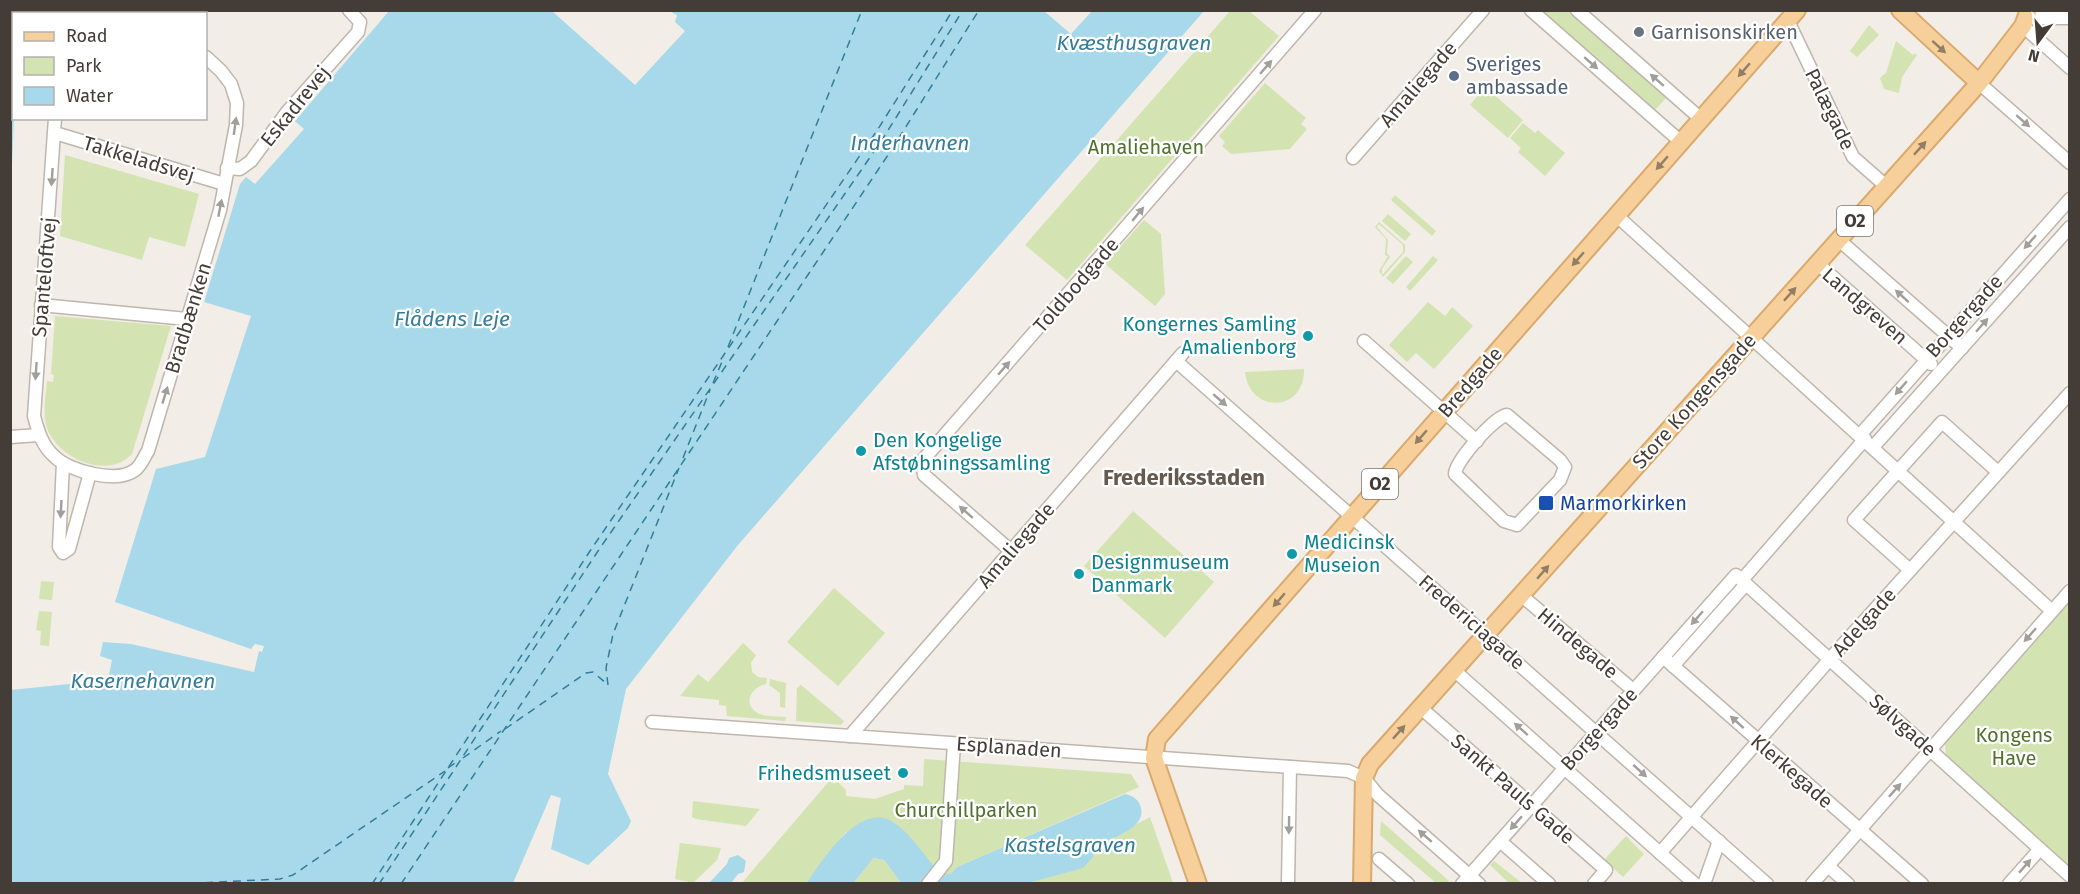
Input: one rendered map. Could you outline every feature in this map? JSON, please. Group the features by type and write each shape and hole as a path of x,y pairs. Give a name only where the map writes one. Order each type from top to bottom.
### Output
{"main road":[{"path":"1900,10 1979,83"},
{"name":"Bredgade","path":"1154,758 1157,739 1792,16"},
{"name":"O2","path":"1979,83 2026,18"},
{"name":"Store Kongensgade","path":"1364,778 1370,764 1487,636 1979,83"},
{"path":"1154,758 1198,884"},
{"path":"1362,884 1364,778"}],"street":[{"name":"Eskadrevej","path":"227,168 240,169 251,160 287,112 358,32 360,22 350,10"},
{"name":"Toldbodgade","path":"1011,551 924,475 922,461 1315,10"},
{"name":"Amaliegade","path":"1353,158 1483,10"},
{"path":"1531,10 1681,142"},
{"path":"1576,10 1701,119"},
{"name":"Palægade","path":"1792,16 1853,157 1886,186"},
{"path":"2026,18 2070,18"},
{"path":"2026,18 2070,68"},
{"name":"Bradbænken","path":"90,473 109,476 125,475 135,470 148,451 220,210 237,103 231,84 221,70 207,58"},
{"path":"1979,83 2070,163"},
{"name":"Spanteloftvej","path":"39,435 34,416 55,120"},
{"name":"Takkeladsvej","path":"55,134 224,184"},
{"name":"Borgergade","path":"1673,666 1741,580 1866,440 1926,359 2070,199"},
{"path":"1616,215 2052,610"},
{"name":"Borgergade","path":"1866,440 1940,372 2070,227"},
{"name":"Landgreven","path":"1839,240 1962,348"},
{"path":"2016,259 2030,271"},
{"name":"Landgreven","path":"1817,263 1940,372"},
{"path":"41,305 187,319"},
{"path":"1364,341 1477,441"},
{"name":"Amaliegade","path":"850,736 1179,357"},
{"name":"Fredericiagade","path":"1179,357 1352,516 1767,884"},
{"name":"Adelgade","path":"1660,853 1830,659 2070,393"},
{"path":"1507,416 1563,463 1565,471 1560,480 1520,524 1508,524 1455,474 1458,463 1477,441 1496,420 1507,416"},
{"path":"1910,570 1854,520 1942,422 1998,472"},
{"path":"10,436 39,435 47,448 63,463 90,473 69,549 63,553 59,547 63,463"},
{"name":"Borgergade","path":"1466,879 1663,657 1741,580"},
{"name":"Sølvgade","path":"1741,580 2070,876"},
{"path":"1812,884 2070,591"},
{"name":"Hindegade","path":"1522,596 1634,690"},
{"name":"Klerkegade","path":"1663,657 1922,884"},
{"path":"1455,671 1695,884"},
{"name":"Sankt Pauls Gade","path":"1421,708 1606,870 1594,884"},
{"name":"Esplanaden","path":"652,722 1348,771 1364,778"},
{"path":"928,884 946,861 954,744"},
{"path":"1288,884 1290,767"},
{"path":"1364,778 1378,795 1466,879 1479,884"},
{"path":"1500,841 1549,884"},
{"path":"1704,884 1719,841"},
{"path":"2009,884 2040,849"},
{"path":"1379,859 1408,884"},
{"path":"1828,866 1848,884"}],"green space":[{"name":"Amaliehaven","path":"1230,11 1249,11 1279,36 1067,280 1025,245"},
{"path":"1536,11 1572,11 1666,93 1666,98 1654,111"},
{"path":"1869,25 1879,35 1857,57 1850,51"},
{"path":"1896,41 1913,55 1915,53 1917,55 1902,77 1899,93 1884,89 1880,78 1886,73"},
{"path":"1265,83 1306,118 1301,124 1307,129 1290,149 1231,154 1222,146 1225,142 1219,136"},
{"path":"1485,87 1523,120 1508,138 1470,105"},
{"path":"1523,123 1535,133 1538,130 1565,153 1545,176 1518,152 1521,148 1510,138"},
{"path":"65,155 199,194 185,247 149,237 142,260 60,236"},
{"path":"1395,195 1436,231 1432,236 1391,200"},
{"path":"1388,214 1411,234 1405,241 1382,221"},
{"path":"1144,220 1161,234 1165,294 1155,306 1105,264"},
{"path":"1379,222 1405,245 1405,252 1383,277 1379,271 1388,256 1385,255 1386,239 1375,227","holes":["1379,224 1403,245 1403,252 1382,275 1382,269 1390,257 1387,253 1388,240 1377,227"]},
{"path":"1406,256 1413,262 1393,284 1386,278"},
{"path":"1433,256 1438,260 1410,291 1406,287"},
{"path":"1428,302 1445,316 1452,307 1473,326 1434,369 1416,353 1407,362 1389,345"},
{"path":"55,316 171,326 132,454 122,462 97,465 72,457 53,439 47,428 45,405 47,381 53,382 54,375 51,374"},
{"path":"1304,369 1302,383 1296,394 1277,403 1256,396 1249,386 1245,372"},
{"path":"1133,511 1214,582 1165,638 1084,566"},
{"path":"41,581 54,582 52,600 39,599"},
{"path":"834,588 885,633 838,686 787,642"},
{"name":"Kongens Have","path":"2069,603 2069,866 1946,756 1945,742"},
{"path":"39,611 52,612 49,646 40,645 41,631 36,630"},
{"path":"743,643 756,655 751,663 752,672 758,677 767,678 766,684 761,685 751,695 752,708 762,715 786,717 785,721 727,716 726,706 719,705 719,700 680,696 698,674 708,682"},
{"path":"770,679 786,683 785,708 780,707 780,693 769,685"},
{"path":"801,685 844,721 841,725 796,721 797,688"},
{"name":"Churchillparken","path":"924,759 1131,774 1139,787 957,867 951,874 941,874 932,865 846,832 806,883 741,884 830,780 835,784 837,781 846,790 846,796 875,799 904,789 904,785 923,786"},
{"path":"693,801 760,809 746,826 696,819 692,817"},
{"path":"1150,817 1173,883 1028,884 1093,857 1097,845"},
{"path":"1381,821 1449,881 1436,883 1380,835"},
{"path":"1626,836 1644,854 1623,877 1604,860"},
{"path":"680,843 721,848 717,860 693,883 675,879"},
{"path":"872,858 884,860 901,883 854,884"},
{"path":"1494,861 1522,883 1509,883 1490,865"}],"water":[{"path":"11,10 20,11 12,12 12,120 14,120 11,187"},
{"path":"389,11 552,11 635,85 685,31 675,22 677,15 669,11 1044,11 1071,34 1092,11 1204,11 738,545 626,689 608,774 631,821 628,828 588,865 551,849 561,798 551,795 513,883 11,883 11,690 108,680 112,660 100,656 103,642 131,644 254,672 259,651 262,652 264,646 255,644 251,649 115,602 156,469 205,457 251,316 204,302 240,184 246,177 255,184 304,129 295,121"},
{"name":"Kastelsgraven","path":"1125,794 1139,802 1141,815 1138,822 1126,832 1097,845 1093,857 1083,868 1028,883 901,883 884,860 873,858 854,883 806,884 843,837 855,826 867,820 880,818 893,822 907,833 941,874 951,874 957,867"},
{"path":"738,855 746,861 744,872 738,874 731,883 709,883 727,864 729,858"}],"ferry route":[{"path":"728,347 862,10"},
{"path":"372,884 590,551 878,129 953,10"},
{"path":"379,884 598,551 882,140 963,10"},
{"path":"401,884 892,149 979,10"},
{"path":"713,383 724,357"},
{"path":"683,458 710,390"},
{"path":"608,685 606,668 613,634 679,468"},
{"path":"505,729 586,673 593,672 607,684"},
{"path":"463,758 501,731"},
{"path":"448,768 459,760"},
{"path":"177,884 280,879 293,875 445,771"}],"place":[{"name":"Garnisonskirken","path":"1639,32"},
{"name":"Sveriges ambassade","path":"1454,76"},
{"name":"Kongernes Samling Amalienborg","path":"1308,336"},
{"name":"Den Kongelige Afstøbningssamling","path":"861,451"},
{"name":"Marmorkirken","path":"1546,503"},
{"name":"Medicinsk Museion","path":"1292,554"},
{"name":"Designmuseum Danmark","path":"1079,574"},
{"name":"Frihedsmuseet","path":"903,773"}],"district":[{"name":"Frederiksstaden","path":"1184,477"}],"water label":[{"name":"Kvæsthusgraven","path":"1134,43"},
{"name":"Inderhavnen","path":"910,143"},
{"name":"Flådens Leje","path":"452,319"},
{"name":"Kasernehavnen","path":"143,681"}]}
